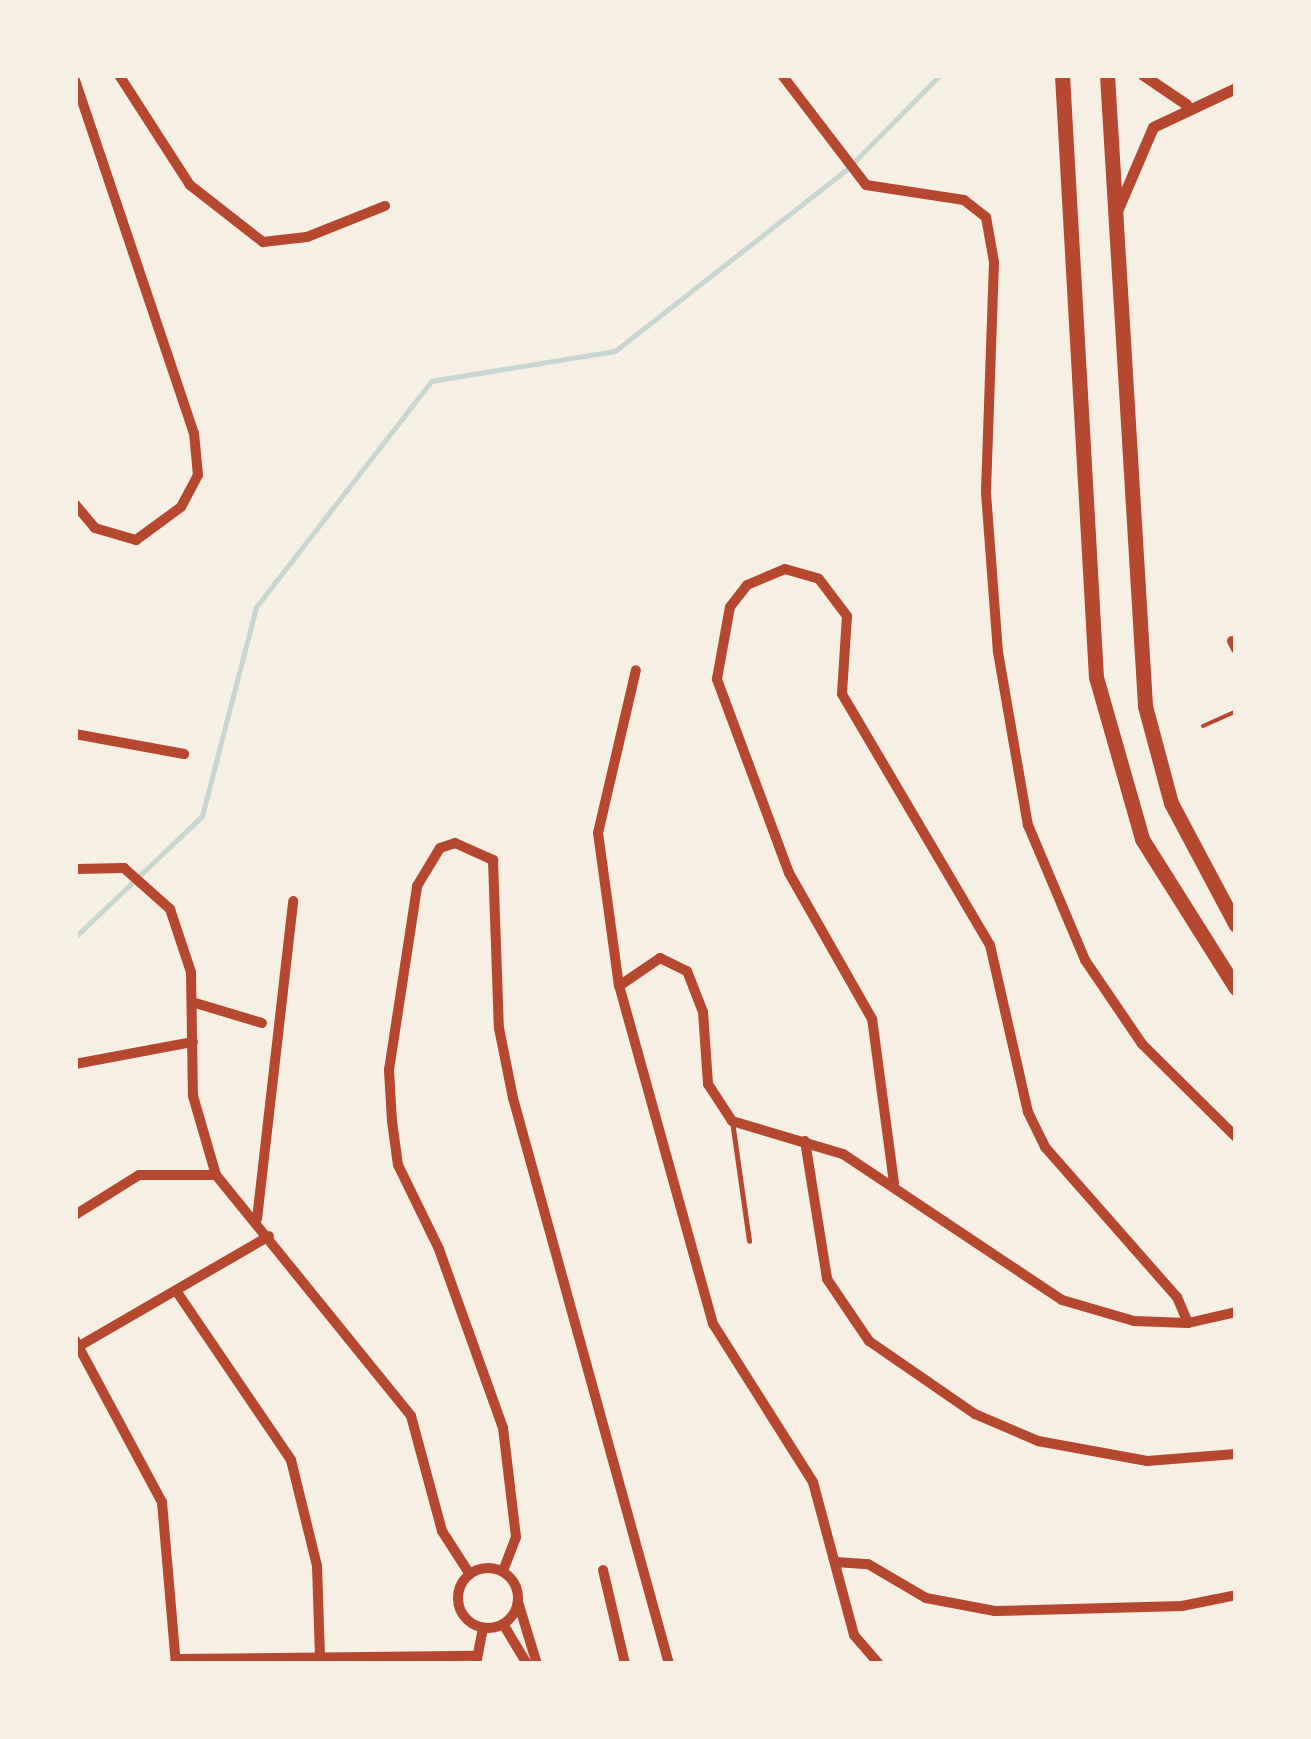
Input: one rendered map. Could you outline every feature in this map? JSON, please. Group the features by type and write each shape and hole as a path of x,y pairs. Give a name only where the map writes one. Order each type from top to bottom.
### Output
{"highway":[{"path":"1062,75 1096,676 1142,840 1236,988"},
{"path":"1107,75 1145,706 1178,820 1236,925"}],"street":[{"path":"119,75 190,185 263,242 307,237 385,206"},
{"path":"782,75 866,184 964,200 986,218 994,262 986,364 998,652 1028,824 1085,960 1142,1044 1236,1137"},
{"path":"1143,75 1186,104"},
{"path":"75,80 194,433 198,475 181,508 136,540 118,541 78,509"},
{"path":"1116,215 1139,148 1186,104 1236,88"},
{"path":"894,1182 872,1019 790,874 716,679 730,607 748,584 785,569 819,579 847,616 842,694 990,945 1028,1112 1045,1147 1177,1297 1188,1323"},
{"path":"636,670 598,833 620,986 714,1324 812,1482 854,1635 879,1664"},
{"path":"75,734 184,754"},
{"path":"537,1664 518,1602 504,1572 516,1537 508,1447 439,1249 398,1165 389,1070 426,863 455,843 493,860 499,1028 513,1098 670,1664"},
{"path":"75,869 130,872 150,886 182,936 192,1002 193,1096 216,1175 257,1219 411,1416 442,1530 469,1574 460,1610 483,1628 503,1624 518,1602"},
{"path":"257,1219 293,900"},
{"path":"620,986 660,958 688,971 703,1012 708,1084 732,1121 805,1142 894,1182 1062,1300 1134,1321 1188,1323 1236,1312"},
{"path":"192,1002 262,1022"},
{"path":"75,1064 192,1042"},
{"path":"805,1142 827,1279 869,1341 974,1414 1038,1441 1148,1460 1236,1454"},
{"path":"75,1215 139,1175 216,1175"},
{"path":"269,1236 179,1295 76,1345 162,1502 176,1661 476,1660 483,1628"},
{"path":"179,1295 291,1460 316,1566 320,1658"},
{"path":"836,1562 868,1564 926,1598 996,1611 1182,1606 1236,1595"},
{"path":"603,1570 625,1664"},
{"path":"469,1574 504,1572"},
{"path":"503,1624 527,1664"}],"lane":[{"path":"732,1121 749,1240"}],"path":[{"path":"1203,726 1236,711"}],"waterway":[{"path":"75,937 202,816 256,607 431,381 615,351 847,169 940,75"}]}
